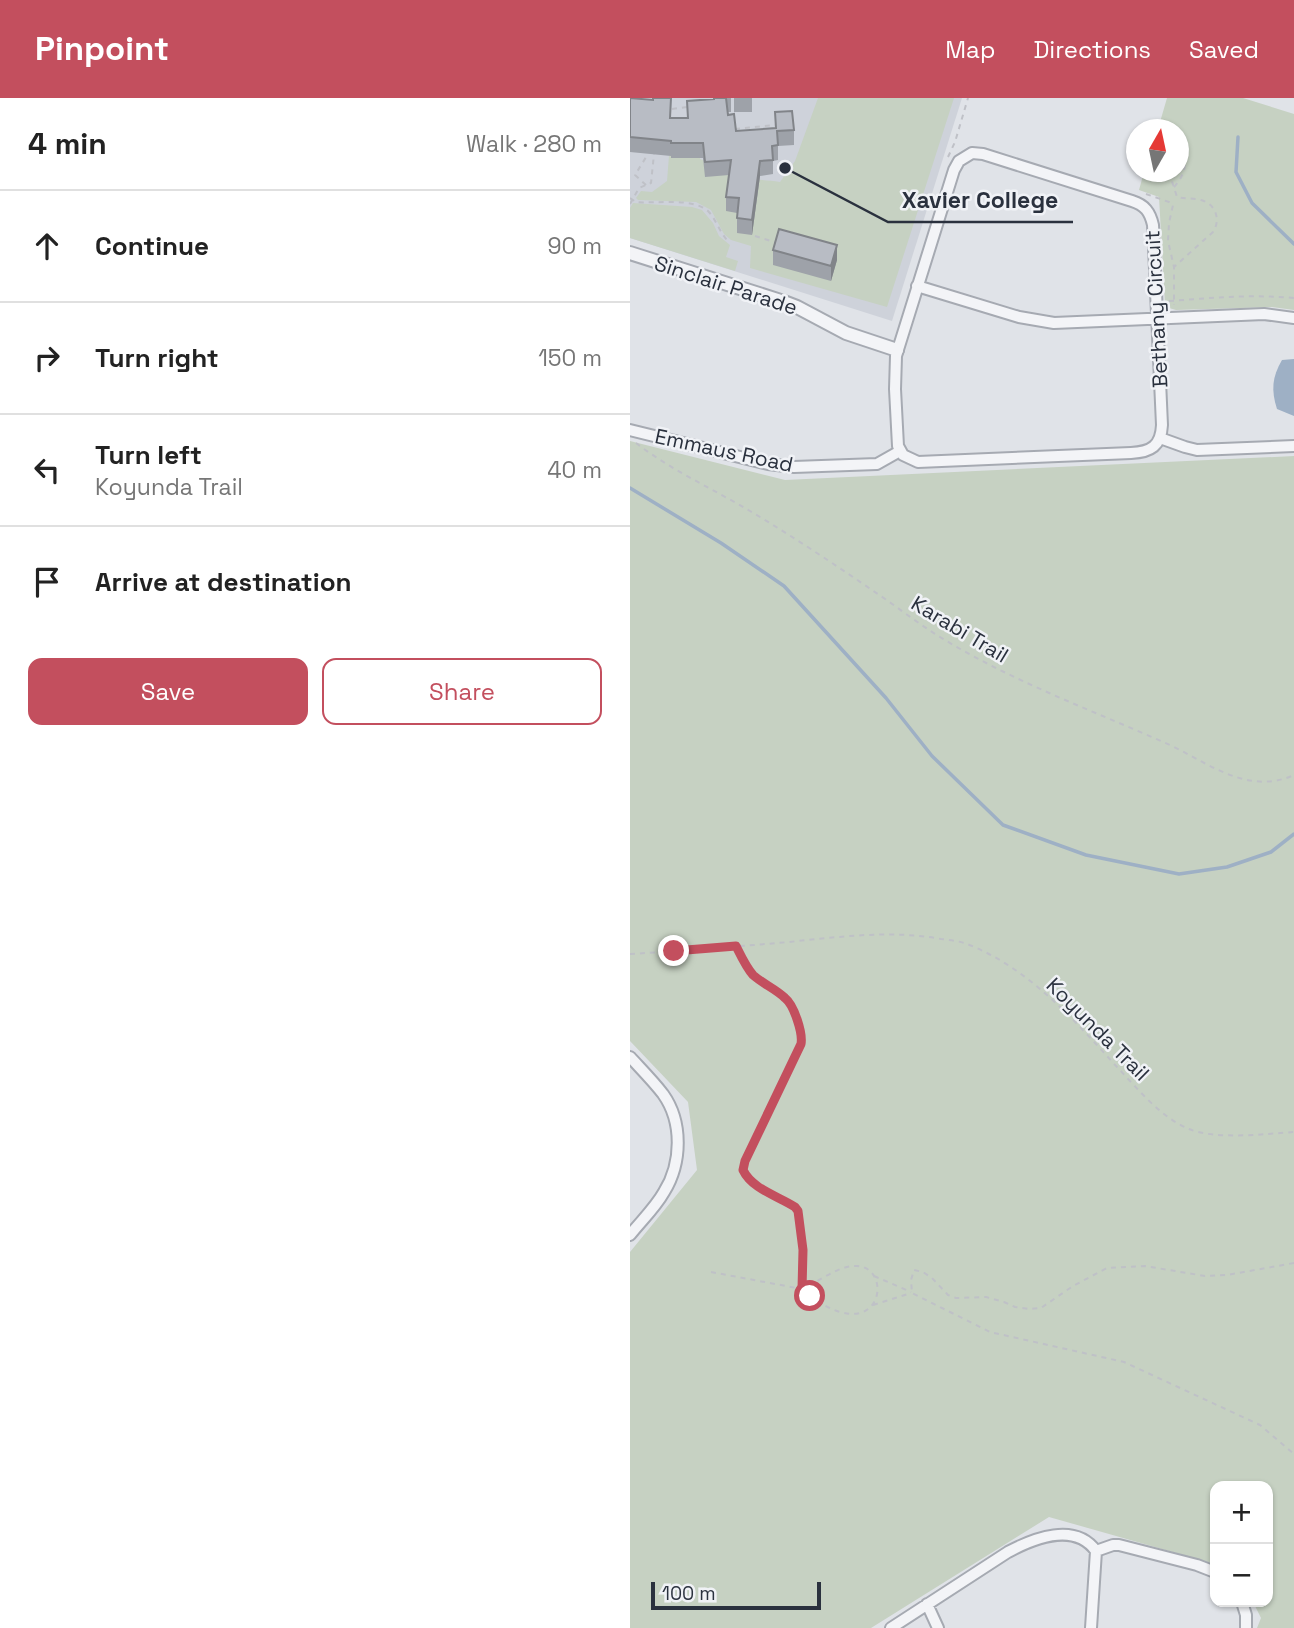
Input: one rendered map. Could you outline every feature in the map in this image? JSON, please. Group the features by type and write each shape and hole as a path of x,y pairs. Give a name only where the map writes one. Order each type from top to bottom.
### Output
{"street":[{"name":"Bethany Circuit","path":"900,452 894,376 897,351 956,165 967,155 978,153 1132,201 1149,212 1153,225 1162,425 1160,438"},
{"name":"Sinclair Parade","path":"630,253 784,302 846,333 897,351"},
{"path":"918,286 1032,320 1069,323 1264,314 1294,318"},
{"name":"Emmaus Road","path":"630,430 768,464 794,467 877,464 900,452"},
{"path":"900,452 918,462 1131,453 1151,449 1160,438 1197,450 1294,446"},
{"path":"630,1057 665,1096 676,1126 678,1143 671,1180 663,1195 630,1235"},
{"path":"891,1628 1008,1552 1038,1539 1072,1535 1086,1540 1096,1551 1091,1628"},
{"path":"1096,1551 1119,1545 1210,1570"},
{"path":"928,1604 938,1628"},
{"path":"1244,1607 1246,1628"}],"path":[{"path":"949,155 968,98"},
{"path":"670,109 695,104"},
{"path":"732,121 734,129 775,125"},
{"path":"647,185 635,175 648,154"},
{"path":"639,188 651,183 654,154"},
{"path":"640,179 639,188 631,201 683,203 703,208 710,213 718,229 730,243"},
{"path":"1172,182 1177,197"},
{"path":"1174,187 1178,182"},
{"path":"1142,193 1172,202"},
{"path":"1174,311 1174,267 1168,241 1172,202 1177,197"},
{"path":"1174,267 1216,229 1218,218 1214,209 1204,201 1177,197"},
{"path":"755,236 779,244"},
{"path":"1164,301 1245,296 1294,298"},
{"name":"Karabi Trail","path":"635,442 751,511 939,636 998,670 1165,743 1224,773 1257,782 1275,781 1294,775"},
{"name":"Koyunda Trail","path":"630,954 892,934 964,943 1000,961 1036,986 1067,1013 1146,1098 1188,1129 1208,1134 1294,1132"},
{"path":"736,946 753,974 788,999 802,1038 743,1170 757,1186 789,1203 798,1211 803,1250 802,1289"},
{"path":"912,1293 911,1280 914,1270 923,1272 948,1295 956,1298 986,1297 1029,1309 1041,1308 1073,1286 1107,1268 1145,1266 1205,1276 1227,1275 1294,1263"},
{"path":"711,1272 802,1289 821,1303 848,1314 870,1309 876,1299 878,1285 866,1267 855,1265 839,1269 802,1289"},
{"path":"874,1276 990,1332 1124,1362 1260,1425 1294,1454"},
{"path":"873,1304 912,1293"}],"shaded area":[{"path":"630,98 962,98 892,321 630,238"}],"green space":[{"path":"818,98 954,98 887,307 750,268 751,246 731,240 724,234 711,210 696,202 636,198 641,191 652,192 667,181 669,156 700,154 700,159 735,172 760,180 780,182 795,161"},
{"path":"1167,98 1243,98 1294,114 1294,310 1272,307 1176,310 1165,304 1159,197 1139,190 1141,182 1189,182 1189,119 1161,119"},
{"path":"633,203 702,210 719,236 730,245 726,257 738,261 735,271 630,238 630,208"},
{"path":"630,441 785,480 1294,456 1294,1628 1257,1628 1261,1618 1256,1607 1273,1607 1273,1481 1210,1481 1210,1563 1049,1517 871,1628 630,1628 630,1252 697,1170 688,1102 630,1041"}],"water":[{"path":"1294,359 1294,416 1277,409 1273,390 1274,378 1282,360"}],"building":[{"path":"630,98 671,98 670,118 688,118 687,101 726,98 728,115 734,114 736,131 776,128 775,112 792,111 794,130 777,131 778,145 772,146 773,160 760,161 752,220 737,218 739,198 726,197 731,160 705,162 703,143 671,143 630,137"},
{"path":"779,229 837,245 831,266 773,250"}],"waterway":[{"path":"1238,137 1236,172 1252,203 1294,244"},
{"path":"630,488 721,543 784,586 886,698 932,756 1003,825 1086,855 1179,874 1227,867 1271,852 1294,834"}],"place":[{"name":"Xavier College","path":"785,168"}],"route":[{"path":"674,951 736,946 753,974 788,999 799,1027 801,1044 743,1170 757,1186 783,1199 798,1211 803,1250 802,1289 810,1296"}]}
